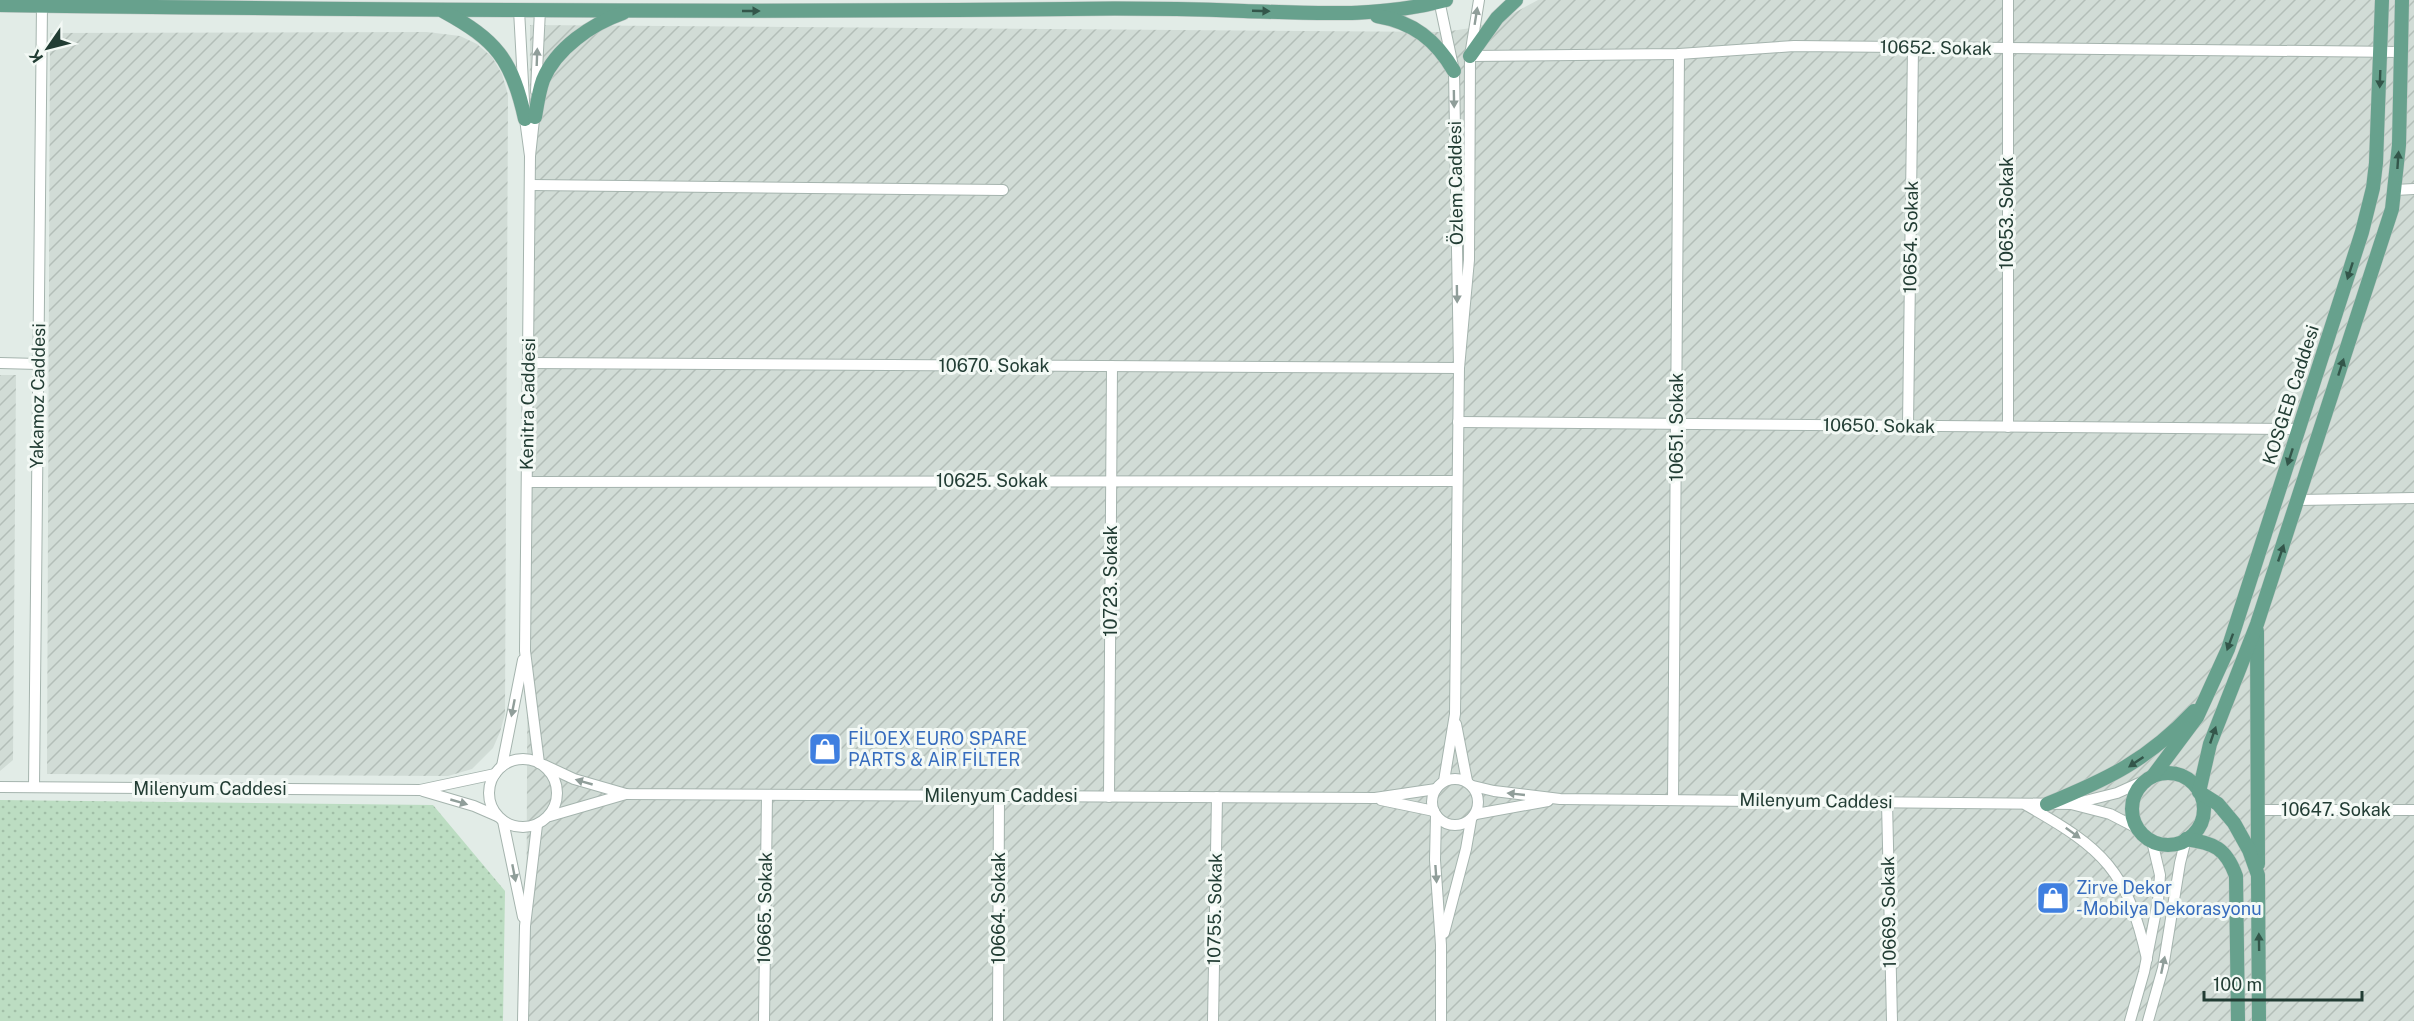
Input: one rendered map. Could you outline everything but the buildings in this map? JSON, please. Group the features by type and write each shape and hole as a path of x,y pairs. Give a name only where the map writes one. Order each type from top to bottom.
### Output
{"main road":[{"path":"1470,56 1497,18 1516,0"},
{"name":"KOSGEB Caddesi","path":"2150,778 2187,732 2209,694 2237,622 2368,211 2376,163 2382,0"},
{"path":"2186,839 2199,827 2202,819 2204,810 2199,792 2214,732 2257,624 2389,218 2395,190 2402,0"},
{"path":"0,4 441,10 865,11 1154,8 1363,14 1400,10 1441,1"},
{"path":"441,10 477,31 506,60 530,118"},
{"path":"530,118 543,81 558,57 576,39 599,24 632,10"},
{"path":"1363,14 1391,19 1423,32 1440,49 1454,71"},
{"path":"2257,624 2259,1021"},
{"path":"2048,804 2133,765 2174,732 2209,694"},
{"path":"2238,1021 2236,876 2232,864 2217,847 2206,842 2186,839 2166,844 2152,841 2139,829 2133,817 2133,803 2137,790 2150,778 2166,773 2180,775 2191,782 2199,792 2218,804 2234,824 2249,850 2258,875"}],"street":[{"name":"Özlem Caddesi","path":"1459,368 1469,260 1470,56 1479,0"},
{"name":"10653. Sokak","path":"2008,0 2008,427"},
{"name":"Özlem Caddesi","path":"1440,785 1455,714 1459,368 1454,71 1441,1"},
{"name":"Yakamoz Caddesi","path":"34,787 42,5"},
{"name":"Kenitra Caddesi","path":"519,10 530,118"},
{"name":"Kenitra Caddesi","path":"525,651 530,118 540,10"},
{"name":"10652. Sokak","path":"1470,56 1678,54 1794,46 2401,52"},
{"name":"10654. Sokak","path":"1908,426 1913,47"},
{"name":"10651. Sokak","path":"1673,800 1678,54"},
{"path":"531,185 1003,190"},
{"path":"2395,190 2414,189"},
{"path":"0,363 38,364"},
{"name":"10670. Sokak","path":"528,363 1459,368"},
{"name":"10723. Sokak","path":"1109,797 1112,366"},
{"name":"10650. Sokak","path":"1458,422 2299,429"},
{"name":"10625. Sokak","path":"527,482 1457,481"},
{"path":"2299,500 2414,498"},
{"path":"525,651 542,764 551,773 558,794 556,805 550,816"},
{"path":"499,770 525,651"},
{"name":"Özlem Caddesi","path":"1455,714 1470,784"},
{"path":"525,926 500,818 491,806 489,794 490,783 499,770 512,760 523,759 542,764 574,779 626,794"},
{"path":"420,790 499,770"},
{"name":"Milenyum Caddesi","path":"1560,798 2071,804 2111,795 2150,778"},
{"path":"1375,798 1459,779 1494,791 1560,798"},
{"path":"1441,945 1479,800 1470,784"},
{"path":"1440,785 1432,800 1435,813 1435,860 1441,945 1441,1021"},
{"name":"Milenyum Caddesi","path":"0,787 420,790"},
{"path":"420,790 474,806 518,827 537,825 550,816 626,794"},
{"name":"Milenyum Caddesi","path":"626,794 1375,798"},
{"name":"10665. Sokak","path":"764,1021 767,795"},
{"name":"10664. Sokak","path":"998,1021 999,796"},
{"name":"10755. Sokak","path":"1213,1021 1217,797"},
{"path":"1375,798 1435,813 1448,825 1464,824 1473,817 1560,798"},
{"name":"10669. Sokak","path":"1887,802 1892,1021"},
{"path":"2023,803 2065,827 2084,841 2114,871 2132,903 2147,959"},
{"name":"Milenyum Caddesi","path":"2071,804 2110,814 2139,829"},
{"name":"10647. Sokak","path":"2259,810 2414,810"},
{"path":"523,1021 525,926 537,825"},
{"path":"2148,1021 2163,968 2186,839"},
{"path":"2130,1021 2147,959 2160,888 2158,864 2152,841"}],"shaded area":[{"path":"1538,0 2414,0 2414,1021 526,1021 530,25 1444,32 1501,20"},
{"path":"427,32 460,36 477,44 492,57 502,74 508,95 505,714 493,748 472,769 448,776 47,774 50,33"},
{"path":"0,375 16,375 13,760 0,771"}],"green space":[{"path":"0,800 433,805 505,891 503,1021 0,1021"}],"place":[{"name":"FİLOEX EURO SPARE PARTS & AİR FİLTER","path":"825,749"},
{"name":"Zirve Dekor -Mobilya Dekorasyonu","path":"2053,898"}]}
